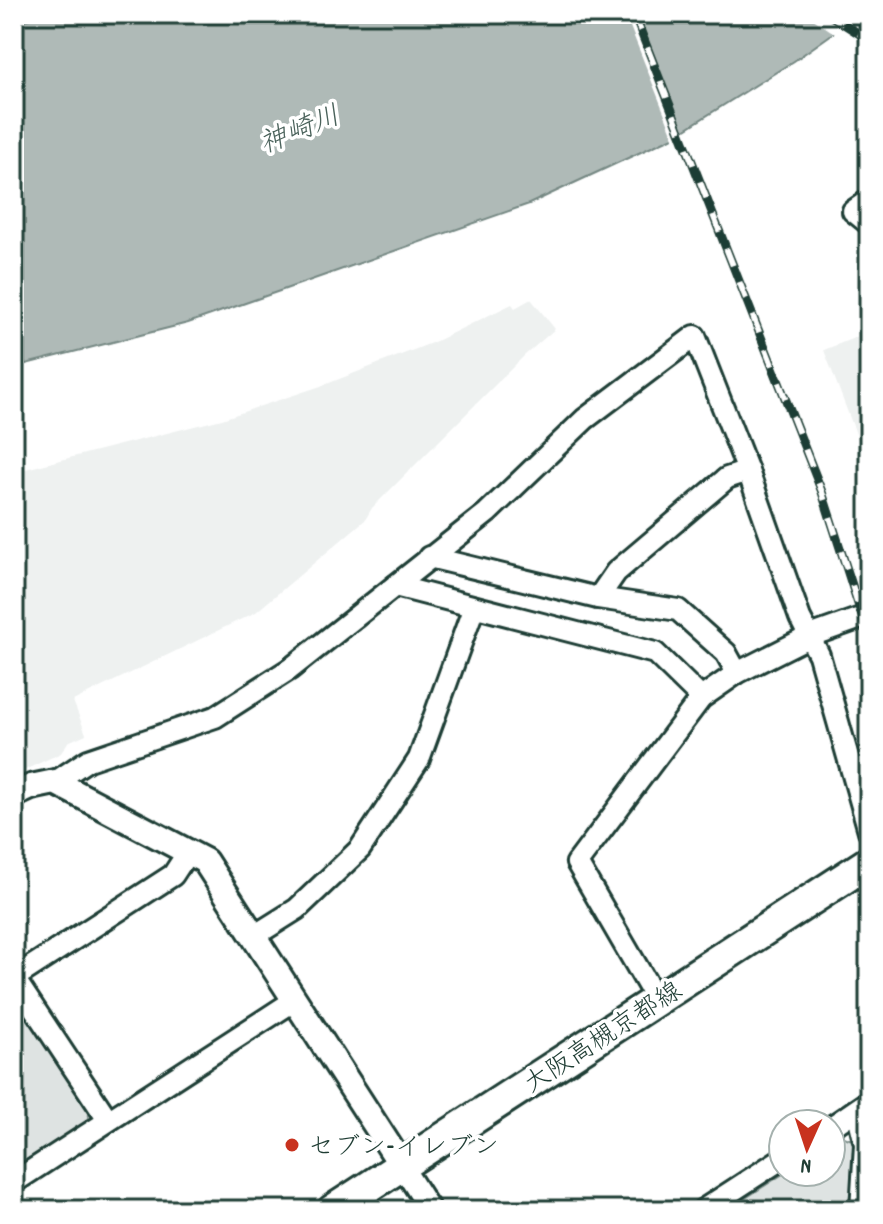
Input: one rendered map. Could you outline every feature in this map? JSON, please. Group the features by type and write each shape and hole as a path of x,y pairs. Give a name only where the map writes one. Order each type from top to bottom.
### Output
{"main road":[{"name":"大阪高槻京都線","path":"333,1210 869,862"}],"street":[{"path":"869,200 853,211 869,224"},
{"path":"14,795 31,787 55,782 88,760 215,717 290,669 487,513 585,419 695,336 748,471 800,618 819,655 869,831"},
{"path":"598,598 616,572 716,487 727,478 748,471"},
{"path":"429,557 598,598 678,610 726,653 737,673"},
{"path":"395,586 655,653 701,698"},
{"path":"254,936 297,909 360,849 419,759 474,607"},
{"path":"657,1001 577,863 701,698 737,673 810,636 869,615"},
{"path":"55,782 205,861 430,1210"},
{"path":"108,1120 14,978 173,875 188,852"},
{"path":"14,1182 295,1000"},
{"path":"861,1210 865,1144 863,1105"},
{"path":"703,1210 767,1168"}],"shaded area":[{"path":"531,299 555,329 372,508 365,520 256,612 73,701 86,734 68,742 61,753 14,775 14,472 222,419 324,385 434,342 512,304 515,308"},
{"path":"869,332 869,468 824,350"},
{"path":"14,998 20,998 90,1107 88,1121 14,1168"},
{"path":"847,1138 858,1142 852,1210 727,1210 767,1184 767,1188 847,1188"}],"water":[{"name":"神崎川","path":"45,14 860,14 794,61 671,138 529,204 188,323 14,367 14,23"}],"pier":[{"path":"625,14 638,14 685,133 675,140"},
{"path":"806,14 864,14 837,35"}],"railway":[{"path":"634,14 822,492 869,638"},
{"path":"828,14 869,40"},
{"path":"853,14 869,24"}],"place":[{"name":"セブン-イレブン","path":"292,1145"}]}
